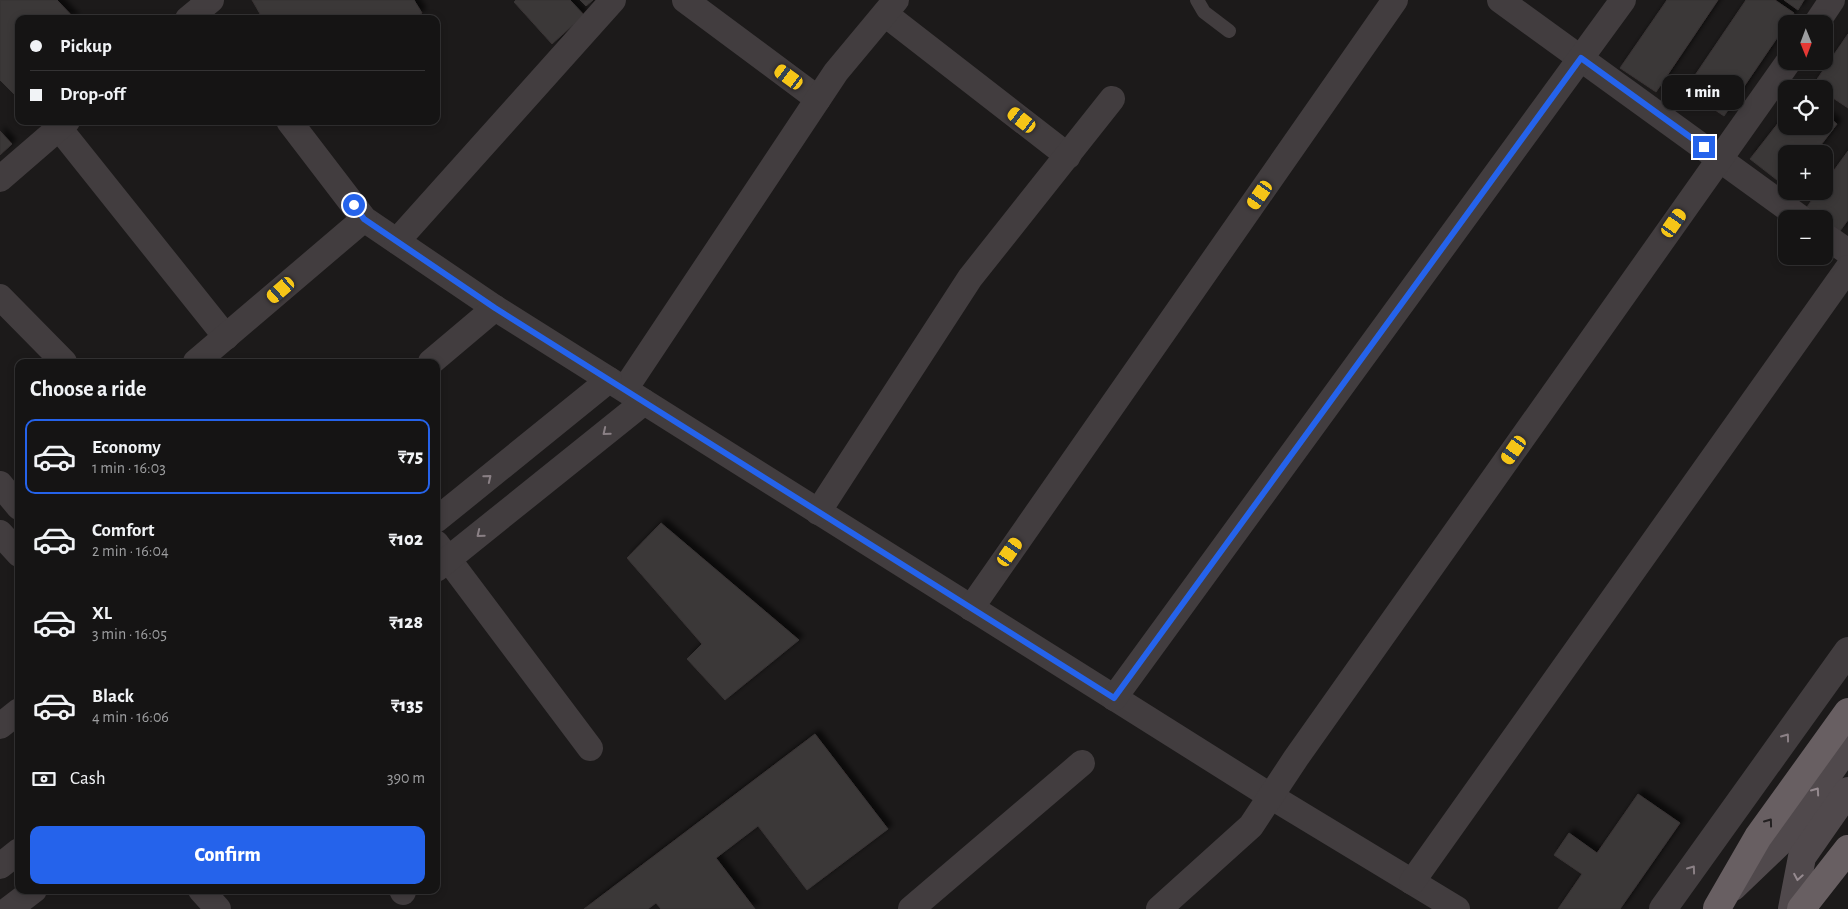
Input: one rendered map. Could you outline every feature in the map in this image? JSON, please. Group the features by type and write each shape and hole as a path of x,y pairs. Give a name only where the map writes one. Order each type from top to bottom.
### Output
{"highway":[{"path":"1718,905 1758,838 1848,712"},
{"path":"1801,909 1848,849"}],"main road":[{"path":"1718,905 1782,840 1848,746"},
{"path":"1792,909 1802,856 1848,791"}],"street":[{"path":"397,242 613,0"},
{"path":"685,0 818,99"},
{"path":"971,608 1396,0"},
{"path":"1500,0 1790,210"},
{"path":"1114,698 1623,0"},
{"path":"1822,15 1832,0"},
{"path":"590,748 440,557 626,390 818,99 851,52 890,7 1068,156"},
{"path":"1159,909 1251,826 1272,797 1296,758 1783,70"},
{"path":"818,512 970,278 1112,100"},
{"path":"0,178 63,125 226,337"},
{"path":"292,125 364,219 397,242 495,308 818,512 1272,797 1412,882 1439,905"},
{"path":"200,359 364,219"},
{"path":"1833,241 1848,252"},
{"path":"1412,882 1848,268"},
{"path":"0,297 61,359"},
{"path":"435,359 495,308"},
{"path":"440,517 626,390"},
{"path":"0,484 15,502"},
{"path":"15,517 0,531 15,549"},
{"path":"1663,909 1848,651"},
{"path":"0,726 15,714"},
{"path":"911,909 1082,763"},
{"path":"0,866 15,854"},
{"path":"9,909 29,894"},
{"path":"205,894 218,909"}],"lane":[{"path":"1197,0 1204,12 1229,31"}],"building":[{"path":"0,0 57,0 71,15 15,15 15,95 0,80"},
{"path":"252,0 414,0 422,13 419,15 261,15"},
{"path":"516,0 570,0 584,15 552,44 514,2"},
{"path":"580,0 593,0 586,6"},
{"path":"1667,0 1718,0 1656,92 1620,68"},
{"path":"1746,0 1775,0 1794,13 1793,15 1778,15 1778,37 1724,116 1685,90"},
{"path":"1784,0 1804,0 1798,10"},
{"path":"1848,34 1848,108 1833,98 1833,80 1816,80 1823,70 1833,70 1833,56"},
{"path":"1833,121 1837,124 1833,129"},
{"path":"1778,123 1778,135 1829,135 1821,145 1778,145 1778,181 1750,159"},
{"path":"0,131 12,144 0,155"},
{"path":"1848,151 1848,220 1840,231 1833,226 1833,210 1811,210 1807,207 1812,200 1833,200 1833,172"},
{"path":"661,523 799,640 725,700 687,659 702,644 627,558"},
{"path":"815,734 888,829 807,890 758,826 716,858 755,909 661,909 656,903 648,909 584,909"},
{"path":"1638,794 1680,823 1620,909 1558,909 1582,874 1554,855 1569,833 1597,853"}],"route":[{"path":"354,205 364,219 495,308 1114,698 1581,58 1704,147"}]}
